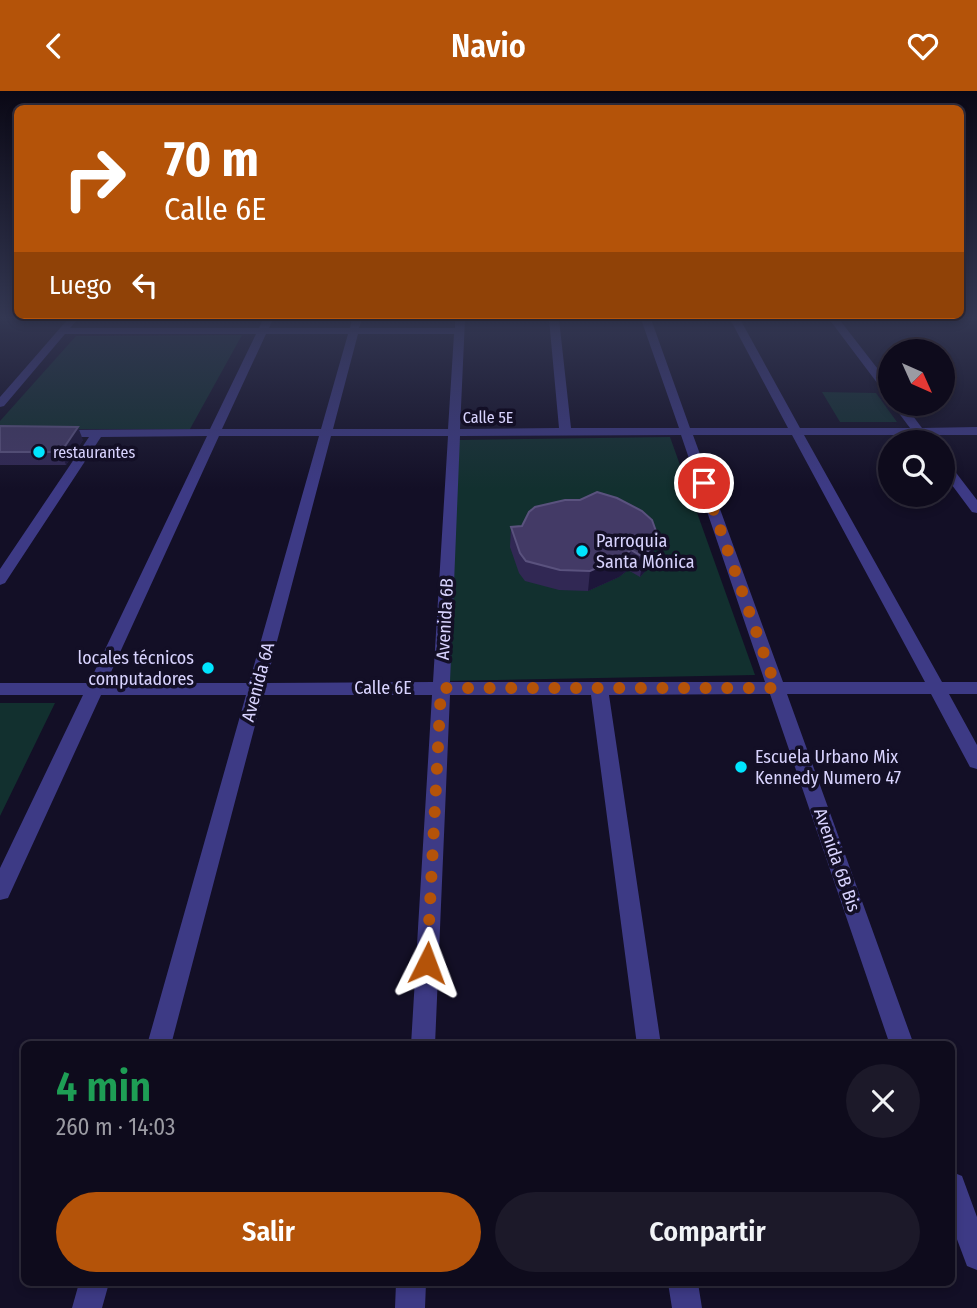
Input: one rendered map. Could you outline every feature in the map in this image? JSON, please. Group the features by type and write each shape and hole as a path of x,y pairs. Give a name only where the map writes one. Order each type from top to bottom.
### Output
{"street":[{"path":"0,404 24,376"},
{"path":"0,891 241,376"},
{"name":"Avenida 6A","path":"160,1041 341,376"},
{"name":"Avenida 6B","path":"423,1041 457,376"},
{"path":"560,376 565,432"},
{"name":"Avenida 6B Bis","path":"666,376 901,1041"},
{"path":"766,376 977,762"},
{"name":"Calle 5E","path":"41,433 878,431"},
{"name":"Calle 5E","path":"955,431 977,431"},
{"path":"0,580 97,433"},
{"path":"955,480 977,509"},
{"path":"599,688 648,1041"},
{"name":"Calle 6E","path":"0,689 977,688"},
{"path":"955,1195 977,1257"},
{"path":"87,1308 93,1286"},
{"path":"410,1308 411,1286"},
{"path":"683,1286 687,1308"}],"green space":[{"path":"40,376 219,376 190,429 0,429 0,421"},
{"path":"822,392 876,393 878,417 893,417 897,422 840,422"},
{"path":"670,437 755,675 443,681 459,440"},
{"path":"0,703 55,703 0,816"}],"building":[{"path":"0,426 78,427 61,452 0,452"},
{"name":"Parroquia Santa Mónica","path":"597,492 617,498 642,511 652,520 657,534 654,545 643,557 631,550 622,557 590,571 560,570 526,561 520,553 511,527 522,526 529,512 535,507 565,500 580,500"}],"place":[{"name":"restaurantes","path":"39,452"},
{"name":"Parroquia Santa Mónica","path":"582,551"},
{"name":"locales técnicos computadores","path":"208,668"},
{"name":"Escuela Urbano Mix Kennedy Numero 47","path":"741,767"}],"route":[{"path":"427,963 441,688 776,688 704,483"}]}
